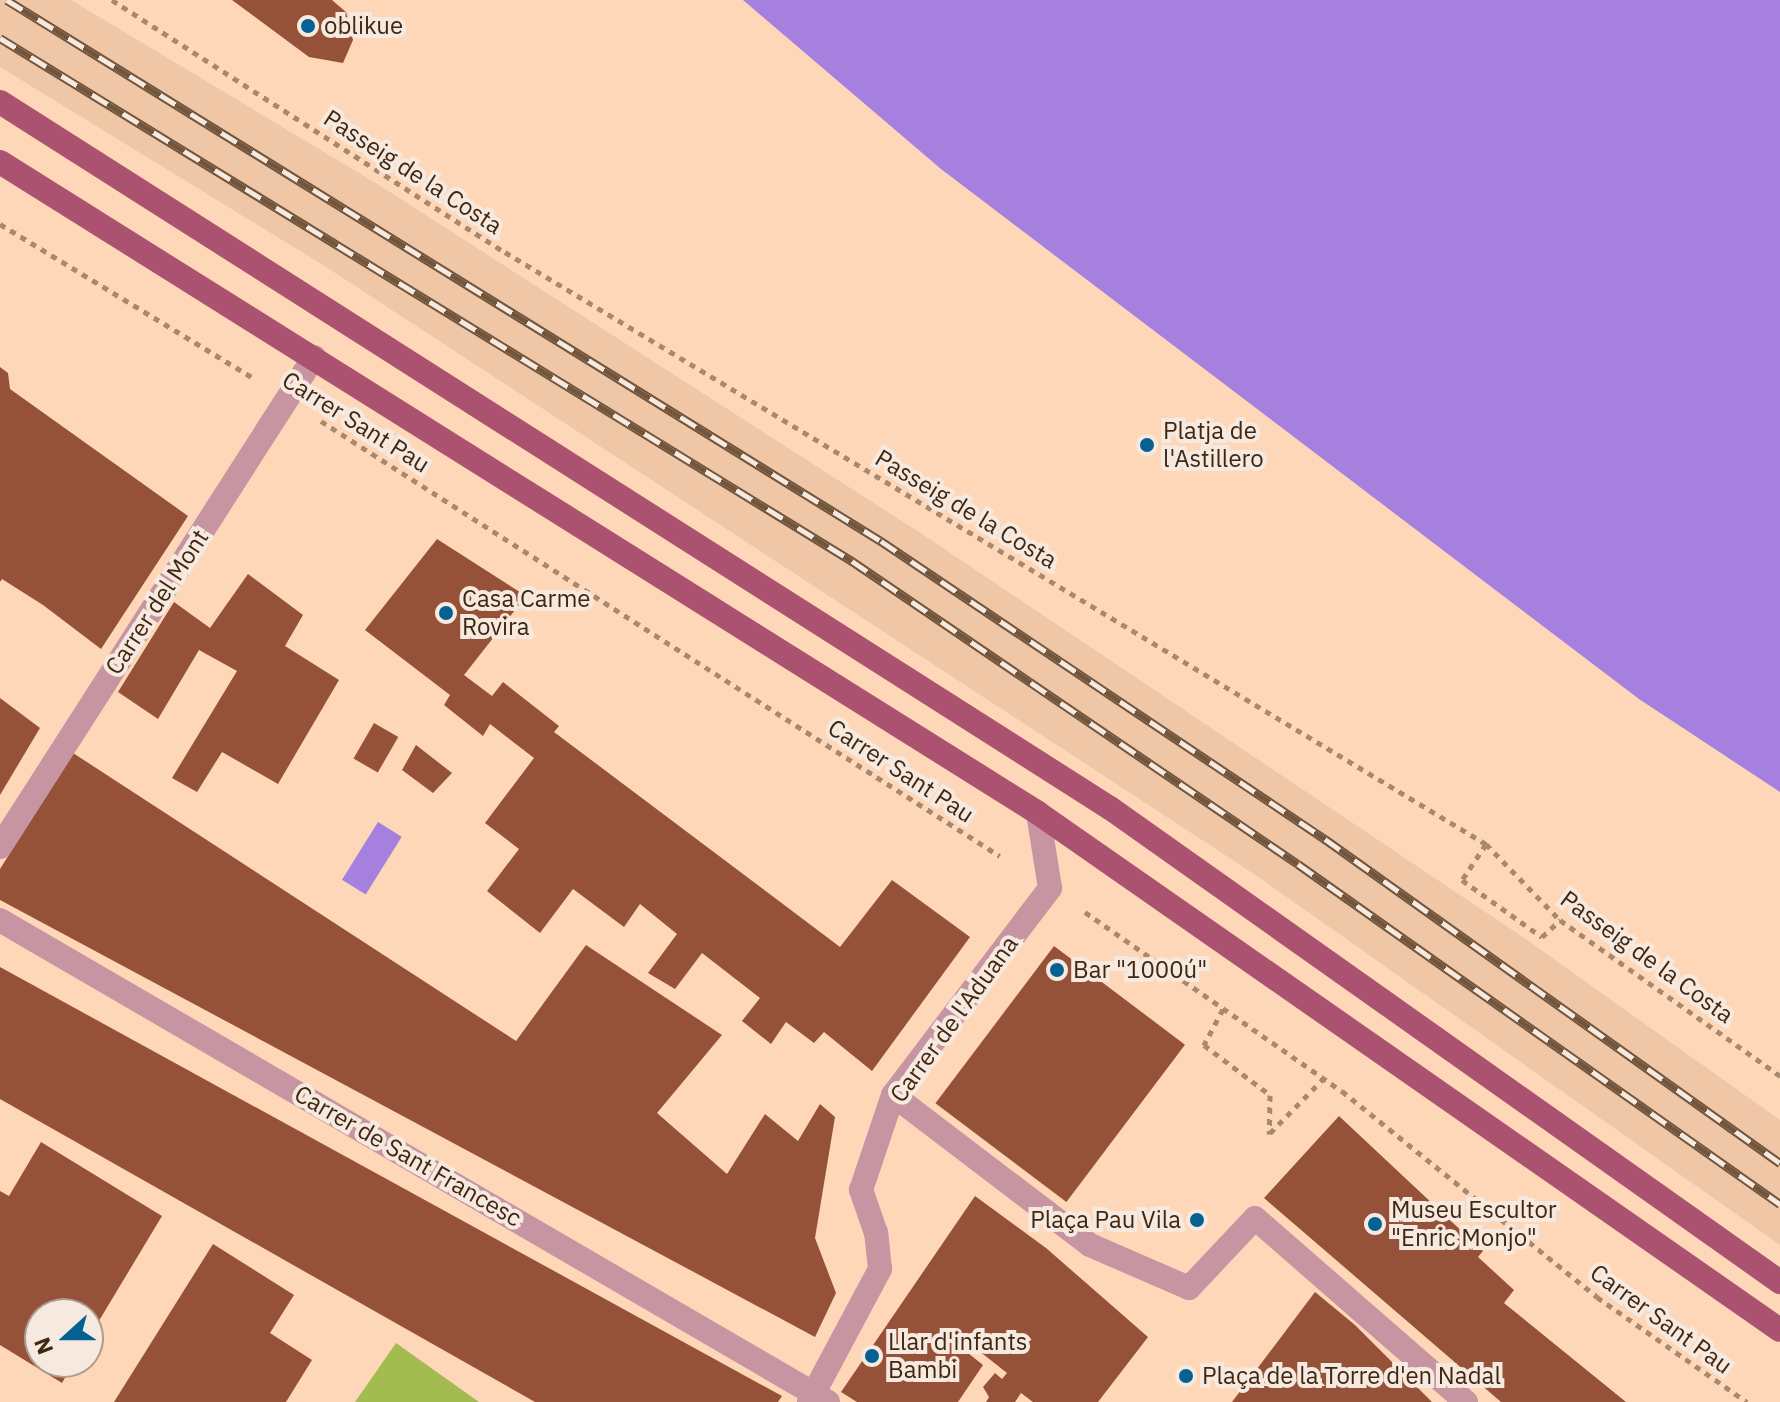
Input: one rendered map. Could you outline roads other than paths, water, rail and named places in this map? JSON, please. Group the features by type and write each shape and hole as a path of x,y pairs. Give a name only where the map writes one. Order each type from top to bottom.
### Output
{"main road":[{"path":"0,102 1110,808 1780,1282"},
{"path":"0,162 1038,813 1780,1330"}],"street":[{"name":"Carrer del Mont","path":"0,847 314,357"},
{"name":"Carrer de l'Aduana","path":"817,1399 880,1269 876,1233 861,1190 893,1095 1050,888 1038,813"},
{"name":"Carrer de Sant Francesc","path":"0,920 817,1399"},
{"path":"893,1095 1090,1245 1189,1288 1255,1218 1321,1272 1466,1402"}],"railway":[{"path":"7,0 881,541 1325,839 1780,1163"},
{"path":"0,38 852,561 1298,864 1780,1204"}],"place":[{"name":"oblikue","path":"308,26"},
{"name":"Platja de l'Astillero","path":"1147,445"},
{"name":"Casa Carme Rovira","path":"446,613"},
{"name":"Bar \"1000ú\"","path":"1057,970"},
{"name":"Plaça Pau Vila","path":"1197,1220"},
{"name":"Museu Escultor \"Enric Monjo\"","path":"1375,1224"},
{"name":"Llar d'infants Bambi","path":"872,1356"},
{"name":"Plaça de la Torre d'en Nadal","path":"1186,1376"}]}
